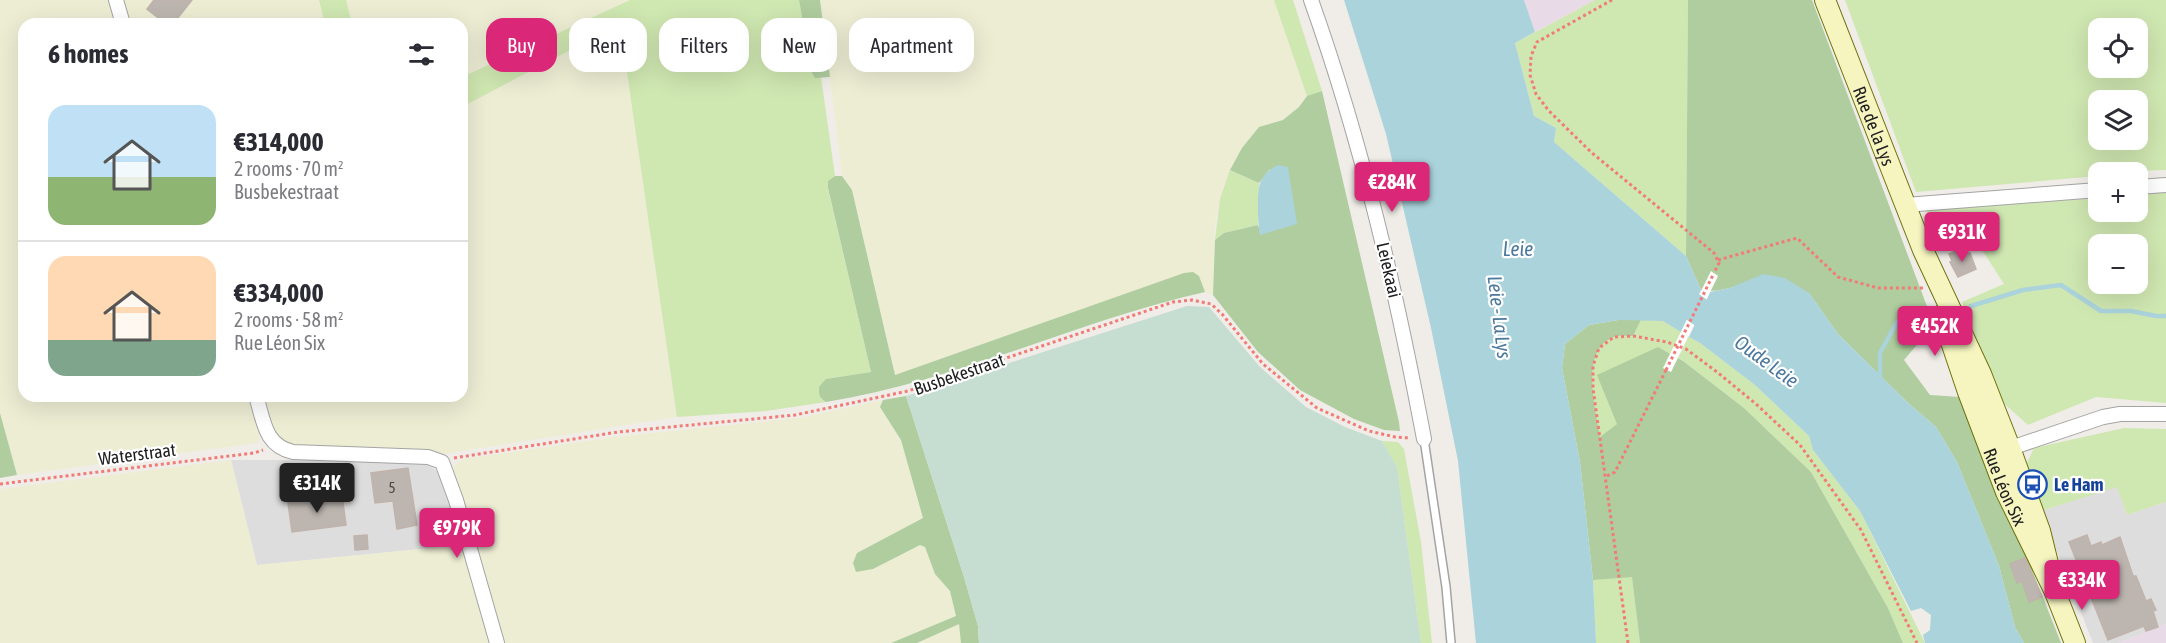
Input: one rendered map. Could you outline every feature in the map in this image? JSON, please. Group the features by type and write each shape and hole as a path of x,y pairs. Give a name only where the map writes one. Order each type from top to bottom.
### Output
{"main road":[{"name":"Rue de la Lys","path":"1825,0 1923,250 1981,374"},
{"name":"Rue de la Lys","path":"1923,250 1952,348 1976,413"},
{"name":"Rue Léon Six","path":"1981,374 2013,508 2055,592 2074,643"},
{"name":"Rue Léon Six","path":"1976,413 2001,451"}],"street":[{"path":"117,0 122,18"},
{"name":"Leiekaai","path":"1311,0 1370,188 1393,282 1424,439"},
{"path":"2148,186 2166,185"},
{"path":"1905,204 2088,191"},
{"path":"258,402 267,432 276,446 293,452 428,457 442,462 456,500 497,643"},
{"path":"2001,451 2103,417 2120,414 2166,414"}],"lane":[{"path":"1424,439 1446,587 1451,643"}],"path":[{"path":"1606,476 1615,472 1719,263 1714,253 1592,153 1549,111 1536,94 1530,75 1531,56 1537,42 1612,0"},
{"path":"1718,260 1797,238 1838,277 1878,288 1933,287"},
{"name":"Busbekestraat","path":"442,462 458,456 618,432 795,414 908,391 1173,302 1192,300 1211,304 1263,364 1317,408 1369,431 1395,437 1424,439"},
{"path":"1628,643 1593,388 1593,366 1599,348 1614,337 1633,336 1667,342 1686,349 1756,404 1800,445 1861,530 1917,643"},
{"name":"Waterstraat","path":"0,484 254,453 276,446"}],"shaded area":[{"path":"1524,0 1595,0 1535,32"},
{"path":"231,460 406,460 425,464 436,470 446,488 462,545 257,565"},
{"path":"2117,486 2127,515 2166,502 2166,624 2119,643 2093,643 2041,511"},
{"path":"2166,624 2166,643 2119,643"}],"green space":[{"path":"0,0 110,0 114,18 18,18 18,402 253,402 262,433 258,443 17,475 0,413"},
{"path":"122,0 319,0 324,18 126,18"},
{"path":"319,0 346,0 350,18 324,18"},
{"path":"346,0 630,0 591,18 569,18 569,28 557,33 557,18 486,18 486,66 468,74 468,18 350,18"},
{"path":"630,0 799,0 802,18 761,18 761,72 812,72 815,77 821,77 835,176 828,181 828,189 871,372 826,379 821,399 826,402 766,411 677,417 627,72 647,72 647,18 591,18"},
{"path":"799,0 820,0 822,18 802,18"},
{"path":"820,0 1274,0 1307,96 1299,107 1283,120 1272,123 1230,170 1220,199 1215,225 1213,295 1205,292 1199,276 1184,273 895,375 852,190 842,176 829,72 837,72 837,18 822,18"},
{"path":"1274,0 1293,0 1322,91 1307,96"},
{"path":"1595,0 1688,0 1686,256 1554,142 1556,128 1534,116 1515,43"},
{"path":"1688,0 1812,0 1934,325 1904,360 1930,395 1960,397 1985,465 2025,552 2061,643 2024,643 2015,627 1999,566 1957,462 1936,427 1908,403 1838,334 1809,293 1763,275 1725,289 1701,290 1686,256"},
{"path":"1845,0 2166,0 2166,170 2148,171 2148,162 2088,162 2088,177 1916,192"},
{"path":"569,28 569,51 557,57 557,33"},
{"path":"569,51 569,72 627,72 677,417 444,454 292,446 274,435 262,402 468,402 468,104 529,72 557,72 557,57"},
{"path":"486,66 486,72 529,72 468,104 468,74"},
{"path":"829,72 830,77 815,78 812,73"},
{"path":"1322,91 1400,431 1384,430 1354,419 1300,390 1258,352 1213,295 1215,240 1224,233 1258,225 1261,235 1270,169 1259,183 1230,170 1242,148 1259,127 1283,120 1299,107 1307,96"},
{"path":"1230,170 1259,183 1258,225 1224,233 1215,240 1220,199"},
{"path":"835,176 842,176 852,190 895,375 1184,273 1193,272 1199,276 1205,292 1110,318 923,380 826,402 820,396 819,387 826,379 871,372 828,188 828,181"},
{"path":"2166,192 2166,403 2096,397 2028,425 1999,399 1962,302 2004,284 1984,253 1925,211 2088,199 2088,222 2148,222 2148,194"},
{"path":"1187,306 1209,307 1260,367 1306,407 1345,427 1382,441 1397,467 1421,643 979,643 978,626 964,577 906,396"},
{"path":"1618,320 1641,320 1633,336 1614,337 1603,344 1596,354 1592,382 1600,437 1617,424 1597,375 1658,347 1683,361 1744,408 1811,472 1888,608 1903,643 1640,643 1632,577 1593,580 1580,462 1562,368 1565,344 1589,325"},
{"path":"1641,320 1663,321 1700,343 1755,385 1809,436 1813,450 1860,511 1925,643 1903,643 1888,608 1811,472 1744,408 1683,361 1658,347 1617,424 1600,438 1592,382 1596,354 1603,344 1614,337 1633,336"},
{"path":"906,396 964,577 978,626 979,643 961,643 959,624 917,643 891,643 956,616 950,591 935,574 925,547 920,545 873,569 856,572 853,563 857,553 923,518 901,440 880,407 883,400"},
{"path":"883,400 880,407 901,440 923,518 857,553 853,563 856,572 873,569 920,545 925,547 935,574 950,591 956,616 891,643 503,643 453,477 456,464 464,459 614,437 798,418"},
{"path":"0,413 17,475 0,478"},
{"path":"2124,428 2166,429 2166,502 2127,515 2117,487 2041,511 2025,467 2034,448"},
{"path":"1382,441 1398,442 1404,449 1421,542 1432,643 1421,643 1397,467"},
{"path":"231,460 257,565 462,545 492,643 0,643 0,489"},
{"path":"1632,576 1640,643 1596,643 1593,580"},
{"path":"959,624 961,643 917,643"}],"water":[{"name":"Leie","path":"1344,0 1524,0 1535,32 1515,43 1534,116 1556,128 1554,142 1686,256 1701,290 1681,332 1663,321 1618,320 1589,325 1565,344 1562,368 1580,462 1593,580 1596,643 1476,643 1458,461 1431,328 1386,134"},
{"path":"1278,165 1288,167 1297,224 1260,235 1259,186 1262,178"},
{"path":"1763,274 1785,278 1809,293 1838,334 1908,403 1936,427 1957,462 1999,566 2015,627 2024,643 1925,643 1923,635 1930,630 1931,615 1921,608 1911,611 1860,511 1813,450 1809,436 1755,385 1689,337 1710,292 1730,288"}],"pier":[{"path":"1711,271 1718,276 1671,372 1663,368"}],"building":[{"path":"154,0 192,0 178,18 158,18 147,9"},
{"path":"1961,249 1963,255 1970,253 1976,269 1958,277 1950,262 1952,261 1949,254"},
{"path":"408,468 417,525 397,529 393,501 375,503 371,473"},
{"path":"342,495 346,525 292,532 288,503"},
{"path":"452,519 458,540 432,541 429,523"},
{"path":"367,535 368,549 355,550 354,536"},
{"path":"2087,535 2091,546 2101,542 2102,545 2120,537 2133,576 2136,576 2146,601 2151,599 2156,610 2153,611 2158,627 2146,631 2144,626 2108,640 2069,542"},
{"path":"2025,558 2042,597 2029,602 2022,581 2017,583 2010,564"}],"waterway":[{"name":"Oude Leie","path":"1660,284 1733,335"},
{"path":"1971,306 2023,290 2061,285 2101,311 2131,311 2166,316"},
{"path":"1880,381 1880,353 1897,322 1918,318"}],"place":[{"name":"Le Ham","path":"2033,484"}],"water label":[{"name":"Leie - La Lys","path":"1500,317"}]}
